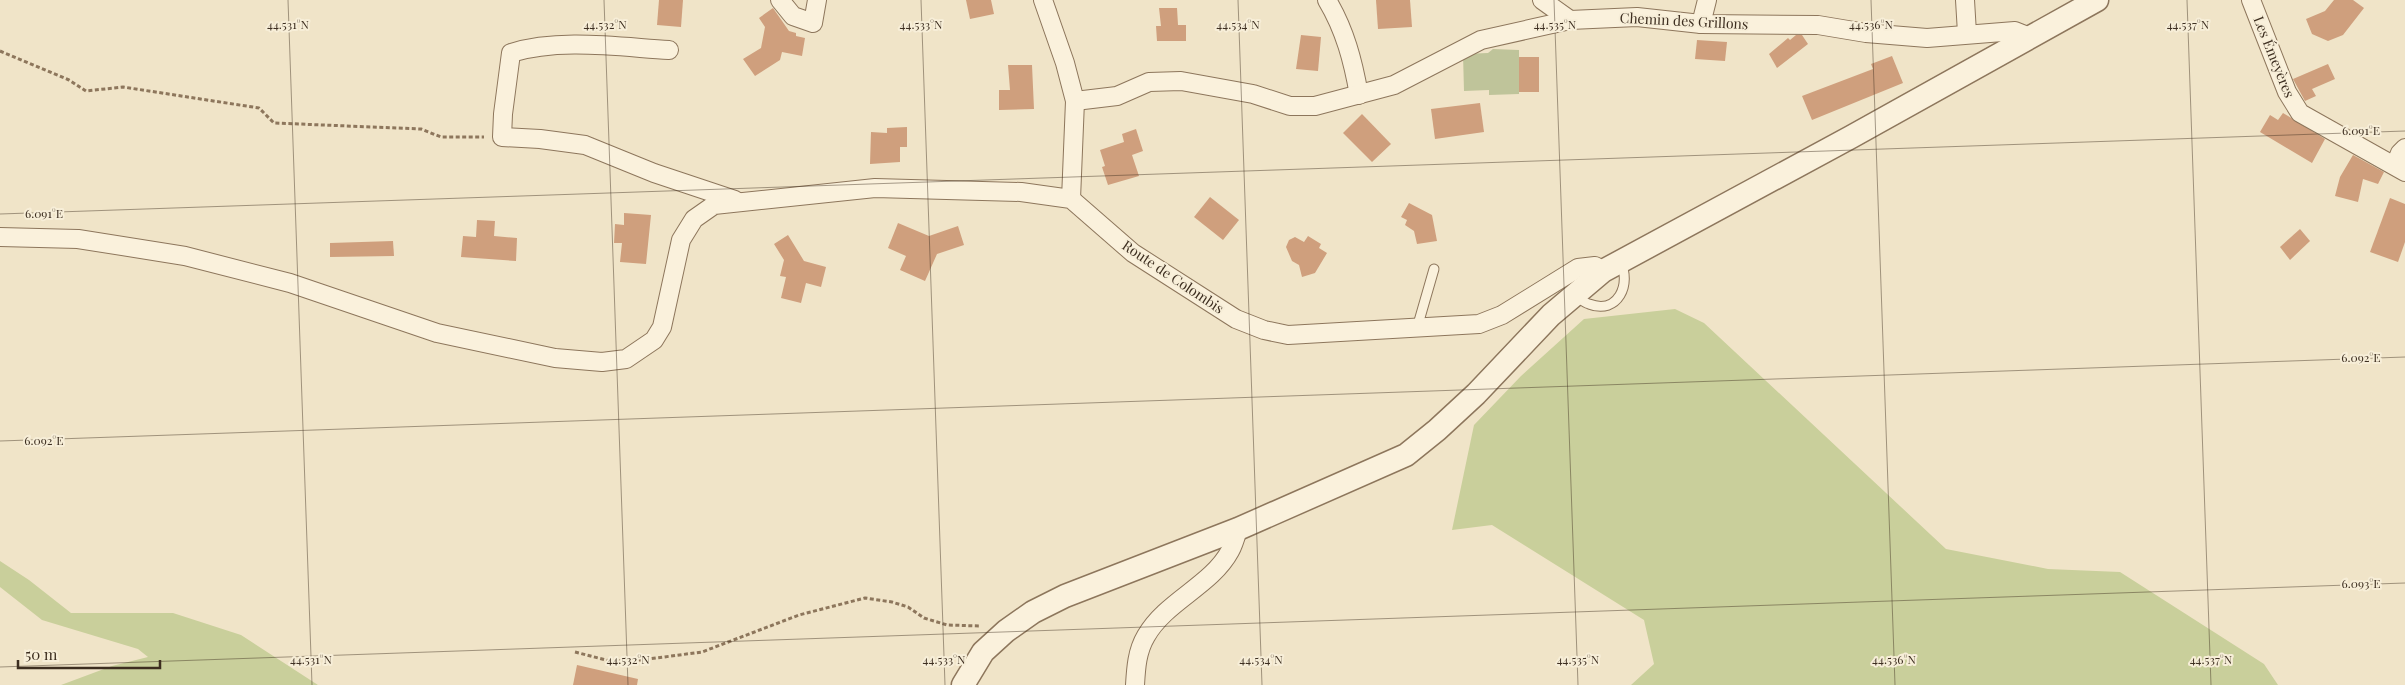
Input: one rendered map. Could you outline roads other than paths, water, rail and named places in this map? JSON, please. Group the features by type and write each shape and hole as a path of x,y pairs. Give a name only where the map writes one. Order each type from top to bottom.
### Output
{"street":[{"path":"780,0 793,16 813,23 817,0"},
{"path":"0,238 78,239 185,256 290,283 437,333 555,358 602,362 626,359 654,340 662,327 680,240 694,219 714,205 875,188 1021,192 1071,199 1075,101 1065,63 1043,0"},
{"path":"1328,0 1341,23 1359,95"},
{"path":"1542,0 1570,20"},
{"path":"1701,24 1707,0"},
{"path":"1965,0 1967,33"},
{"path":"963,685 983,652 1006,631 1033,612 1065,596 1238,529 1406,455 1476,394 1551,314 1573,294 1611,265 1851,137 2097,0"},
{"name":"Les Émeyères","path":"2251,0 2287,92 2300,113 2400,168"},
{"name":"Chemin des Grillons","path":"1075,101 1118,96 1149,82 1181,81 1244,92 1290,106 1315,106 1394,85 1481,40 1570,20 1637,17 1701,24 1818,25 1866,33 1927,38 1967,33 2015,31 2030,37"},
{"path":"668,50 600,46 531,46 511,53 502,137 540,139 585,145 654,173 738,201"},
{"path":"2400,168 2400,153 2405,148"},
{"name":"Route de Colombis","path":"1071,199 1133,253 1236,319 1264,330 1288,335 1479,324 1502,315 1578,268 1611,265"},
{"path":"1135,685 1137,658 1146,636 1163,616 1211,575 1230,551 1238,529"}],"lane":[{"path":"1573,294 1589,304 1599,306 1607,306 1617,299 1626,280 1625,270 1611,265"},
{"path":"1417,328 1434,269"}]}
